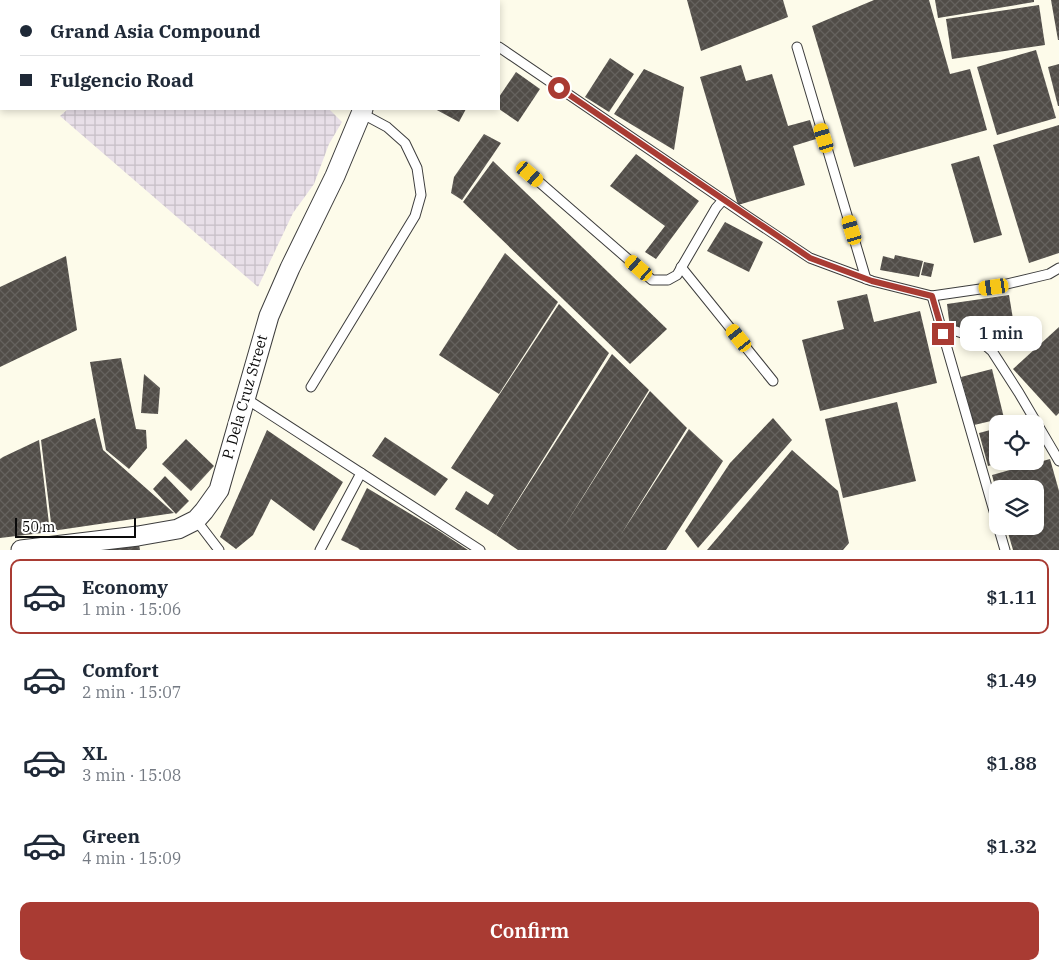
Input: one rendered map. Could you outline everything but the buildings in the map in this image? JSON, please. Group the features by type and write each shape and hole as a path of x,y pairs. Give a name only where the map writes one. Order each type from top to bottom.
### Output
{"street":[{"name":"P. Dela Cruz Street","path":"21,550 42,549 178,529 196,520 204,512 219,490 269,316 335,176 362,111"}],"lane":[{"path":"500,47 810,258 866,279 932,296 994,287 1049,274 1059,268"},
{"path":"797,47 866,279"},
{"path":"311,387 415,216 421,195 417,168 404,143 388,127 362,111"},
{"path":"530,174 652,280 668,280 677,275 716,208 723,200"},
{"path":"681,267 773,380"},
{"path":"932,296 989,495"},
{"path":"943,334 956,331 977,338 992,351 1059,461"},
{"path":"245,398 480,550"},
{"path":"320,550 361,473"},
{"path":"196,520 219,550"},
{"path":"1001,535 1005,550"}],"shaded area":[{"path":"67,110 330,110 342,122 329,144 314,184 293,213 258,287 60,116"}],"route":[{"path":"559,88 810,258 872,281 932,296 943,334"}]}
